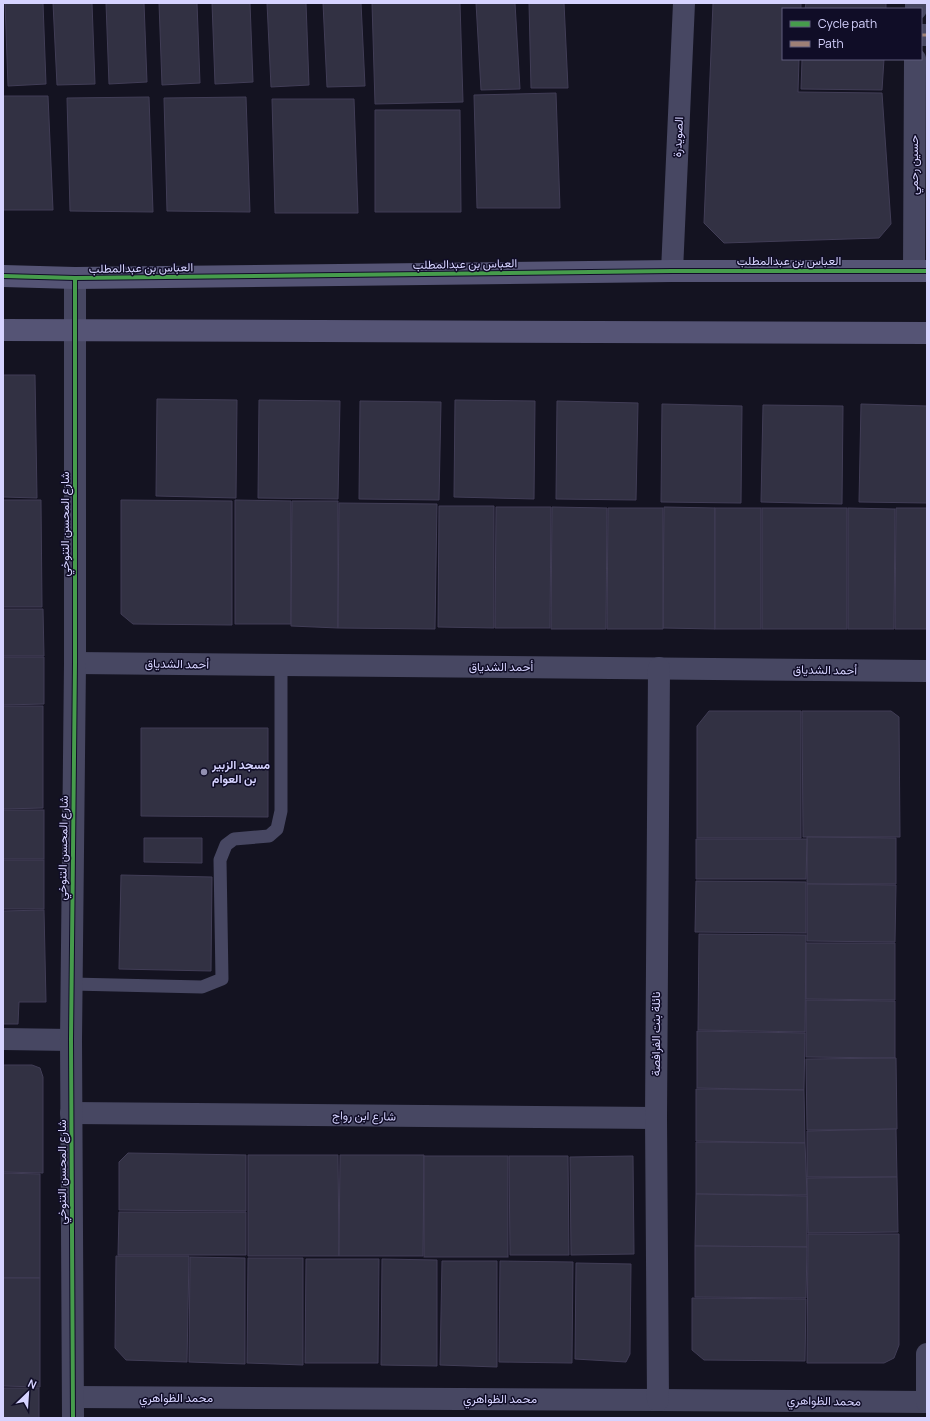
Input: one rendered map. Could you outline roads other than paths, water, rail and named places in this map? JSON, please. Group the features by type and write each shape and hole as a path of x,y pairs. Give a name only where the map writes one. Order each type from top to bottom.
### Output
{"street":[{"name":"الصويدرة","path":"672,271 684,3"},
{"name":"حسين رحمي","path":"915,60 920,271"},
{"name":"العباس بن عبدالمطلب","path":"3,276 75,278 672,271 920,271"},
{"name":"شارع المحسن التنوخي","path":"74,1408 71,1040 75,663 75,278"},
{"path":"3,330 927,333"},
{"name":"أحمد الشدياق","path":"75,663 927,671"},
{"name":"نائلة بنت الفرافصة","path":"658,1400 656,1118 659,668"},
{"path":"3,1039 71,1040"},
{"name":"شارع ابن رواج","path":"71,1113 656,1118"},
{"path":"927,1354 927,1402"},
{"name":"محمد الظواهري","path":"74,1408 658,1400 927,1402"}],"lane":[{"path":"72,984 202,987 222,979 220,860 226,845 234,839 269,836 277,829 281,811 281,665"}],"place":[{"name":"مسجد الزبير بن العوام","path":"204,772"}]}
